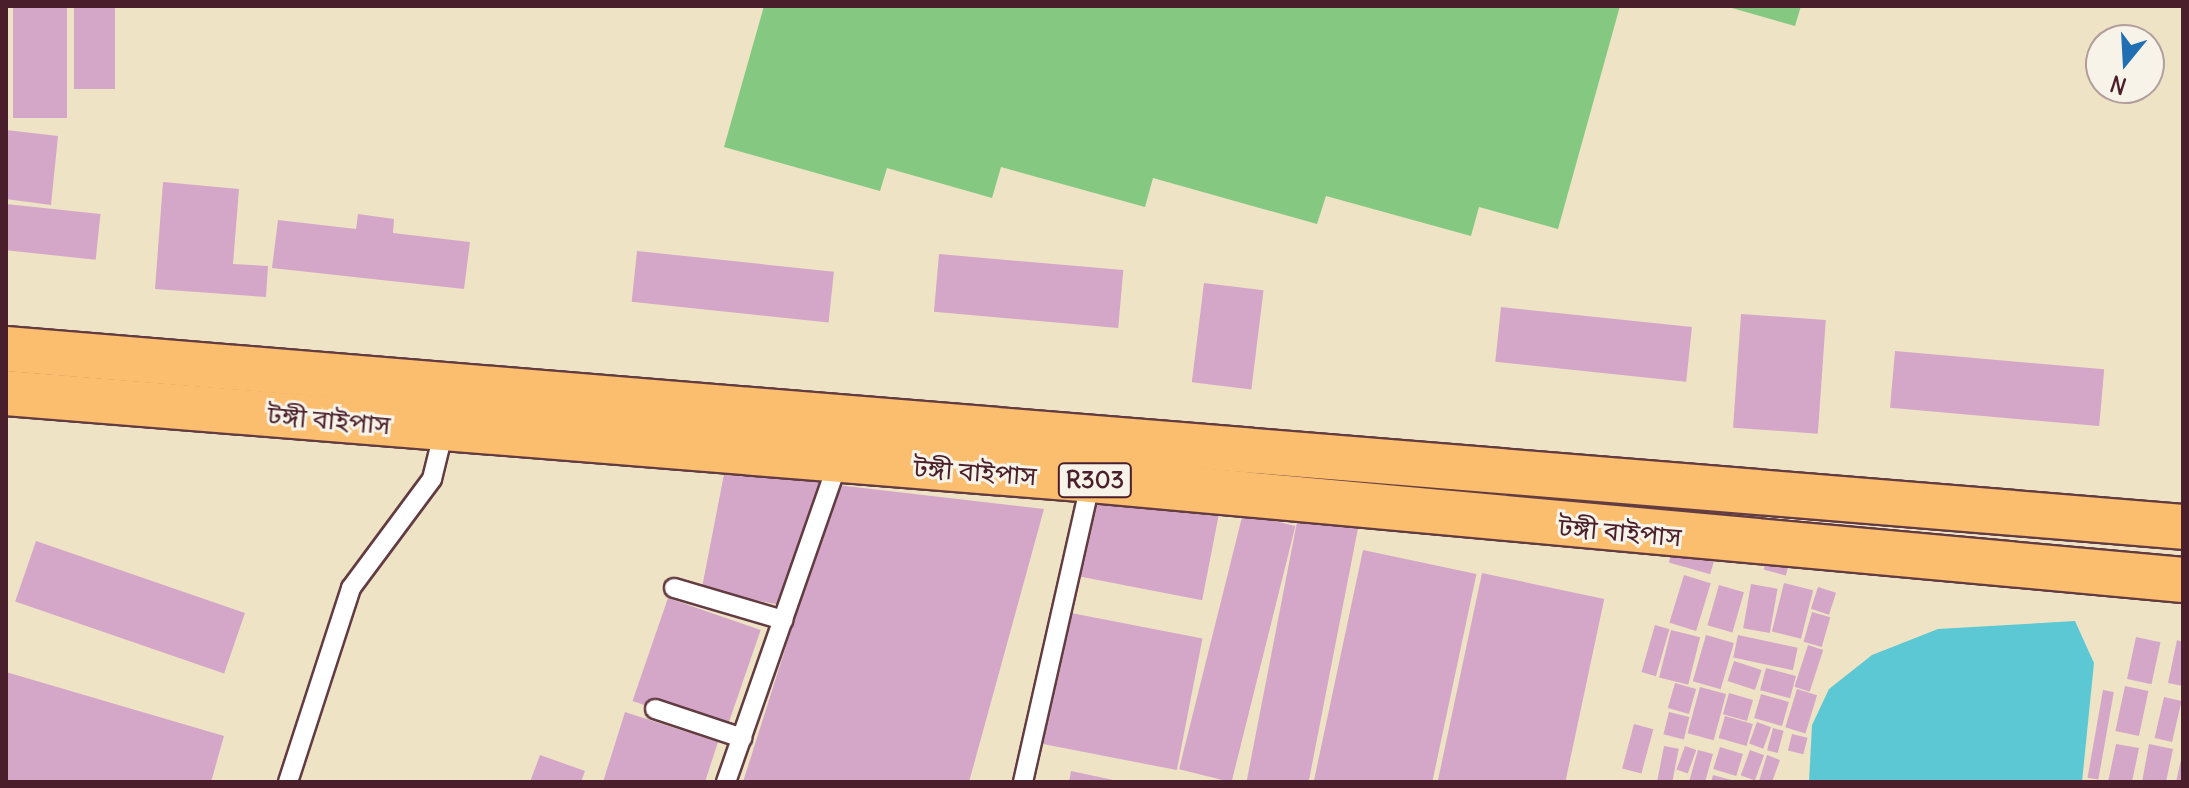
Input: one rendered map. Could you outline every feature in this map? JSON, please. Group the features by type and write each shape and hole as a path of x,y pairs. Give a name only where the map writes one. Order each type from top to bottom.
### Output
{"main road":[{"name":"R303","path":"6,349 2183,527"},
{"name":"টঙ্গী বাইপাস","path":"6,393 838,463 1091,480 2183,580"}],"lane":[{"path":"288,782 351,588 432,479 444,430"},
{"path":"726,782 838,463"},
{"path":"1023,782 1091,480"},
{"path":"674,588 783,620"},
{"path":"655,709 742,738"}],"green space":[{"path":"764,6 1620,6 1558,229 1479,207 1471,236 1326,196 1317,224 1153,178 1145,207 1001,167 992,198 887,168 880,191 724,147"},
{"path":"1725,6 1801,6 1795,26"}],"water":[{"path":"2075,621 2094,663 2082,782 1809,782 1812,725 1829,689 1872,655 1938,629"}],"building":[{"path":"13,6 67,6 67,118 13,118"},
{"path":"74,6 115,6 115,89 74,89"},
{"path":"6,130 58,136 51,205 6,199"},
{"path":"163,182 239,189 233,264 268,266 266,297 155,289"},
{"path":"6,204 100,214 96,260 6,250"},
{"path":"358,214 394,219 393,233 470,242 464,289 272,268 278,220 356,229"},
{"path":"637,251 834,272 829,322 632,302"},
{"path":"939,254 1123,270 1118,328 934,312"},
{"path":"1204,283 1264,290 1251,390 1192,382"},
{"path":"1501,307 1692,327 1686,382 1495,362"},
{"path":"1741,314 1826,320 1818,434 1733,428"},
{"path":"1895,351 2104,369 2099,426 1890,408"},
{"path":"726,464 827,484 803,609 702,590"},
{"path":"837,485 1044,509 969,782 743,782"},
{"path":"1096,486 1220,510 1202,600 1078,576"},
{"path":"1243,513 1295,526 1232,782 1179,769"},
{"path":"1298,517 1358,529 1309,782 1246,782"},
{"path":"36,541 245,613 224,673 15,602"},
{"path":"1673,548 1714,560 1710,574 1669,562"},
{"path":"1363,550 1476,574 1432,782 1314,782"},
{"path":"1767,557 1789,563 1786,576 1764,570"},
{"path":"1482,573 1604,599 1565,782 1438,782"},
{"path":"1684,575 1711,583 1696,631 1669,623"},
{"path":"1784,583 1813,590 1801,639 1772,632"},
{"path":"1751,584 1778,589 1770,633 1743,628"},
{"path":"1719,585 1744,592 1732,633 1707,625"},
{"path":"1818,587 1836,593 1829,615 1811,609"},
{"path":"668,598 761,630 725,733 633,701"},
{"path":"1066,612 1202,639 1177,770 1040,744"},
{"path":"1812,612 1830,617 1822,647 1803,642"},
{"path":"1655,625 1669,629 1656,676 1641,672"},
{"path":"1671,630 1700,637 1688,685 1659,678"},
{"path":"1706,635 1734,643 1721,689 1693,681"},
{"path":"1738,635 1798,648 1793,670 1733,657"},
{"path":"2136,637 2160,642 2152,684 2127,679"},
{"path":"2177,640 2183,642 2183,686 2168,683"},
{"path":"1808,645 1823,650 1810,692 1794,687"},
{"path":"1734,661 1762,670 1755,690 1728,681"},
{"path":"1766,668 1796,676 1790,698 1760,690"},
{"path":"6,672 224,736 211,782 6,782"},
{"path":"1675,683 1696,689 1689,714 1668,708"},
{"path":"2125,686 2148,691 2139,736 2115,731"},
{"path":"1700,687 1726,694 1714,740 1688,733"},
{"path":"1797,689 1817,695 1805,733 1785,727"},
{"path":"2103,690 2114,692 2098,780 2088,778"},
{"path":"1729,693 1753,700 1747,721 1723,714"},
{"path":"1761,694 1789,702 1782,726 1754,718"},
{"path":"2164,697 2182,701 2172,742 2155,738"},
{"path":"625,712 718,742 705,782 603,782"},
{"path":"1669,712 1689,717 1684,739 1663,734"},
{"path":"1725,716 1753,724 1747,746 1719,738"},
{"path":"1757,722 1771,727 1763,749 1749,744"},
{"path":"1634,724 1653,729 1641,774 1622,768"},
{"path":"1773,728 1784,731 1778,753 1767,750"},
{"path":"1792,734 1808,738 1803,754 1788,750"},
{"path":"2116,744 2139,748 2132,782 2108,782"},
{"path":"2149,744 2173,749 2166,782 2142,782"},
{"path":"1664,746 1679,749 1672,782 1657,782"},
{"path":"1685,746 1696,750 1688,774 1676,769"},
{"path":"1720,747 1743,754 1736,776 1713,769"},
{"path":"1698,750 1713,754 1705,782 1689,782"},
{"path":"1750,750 1764,755 1755,781 1741,775"},
{"path":"540,755 585,771 581,782 530,782"},
{"path":"1767,755 1780,760 1772,782 1759,781"},
{"path":"2182,755 2183,782 2176,782"},
{"path":"1071,771 1118,781 1118,782 1069,782"},
{"path":"1713,775 1735,781 1735,782 1711,782"}]}
